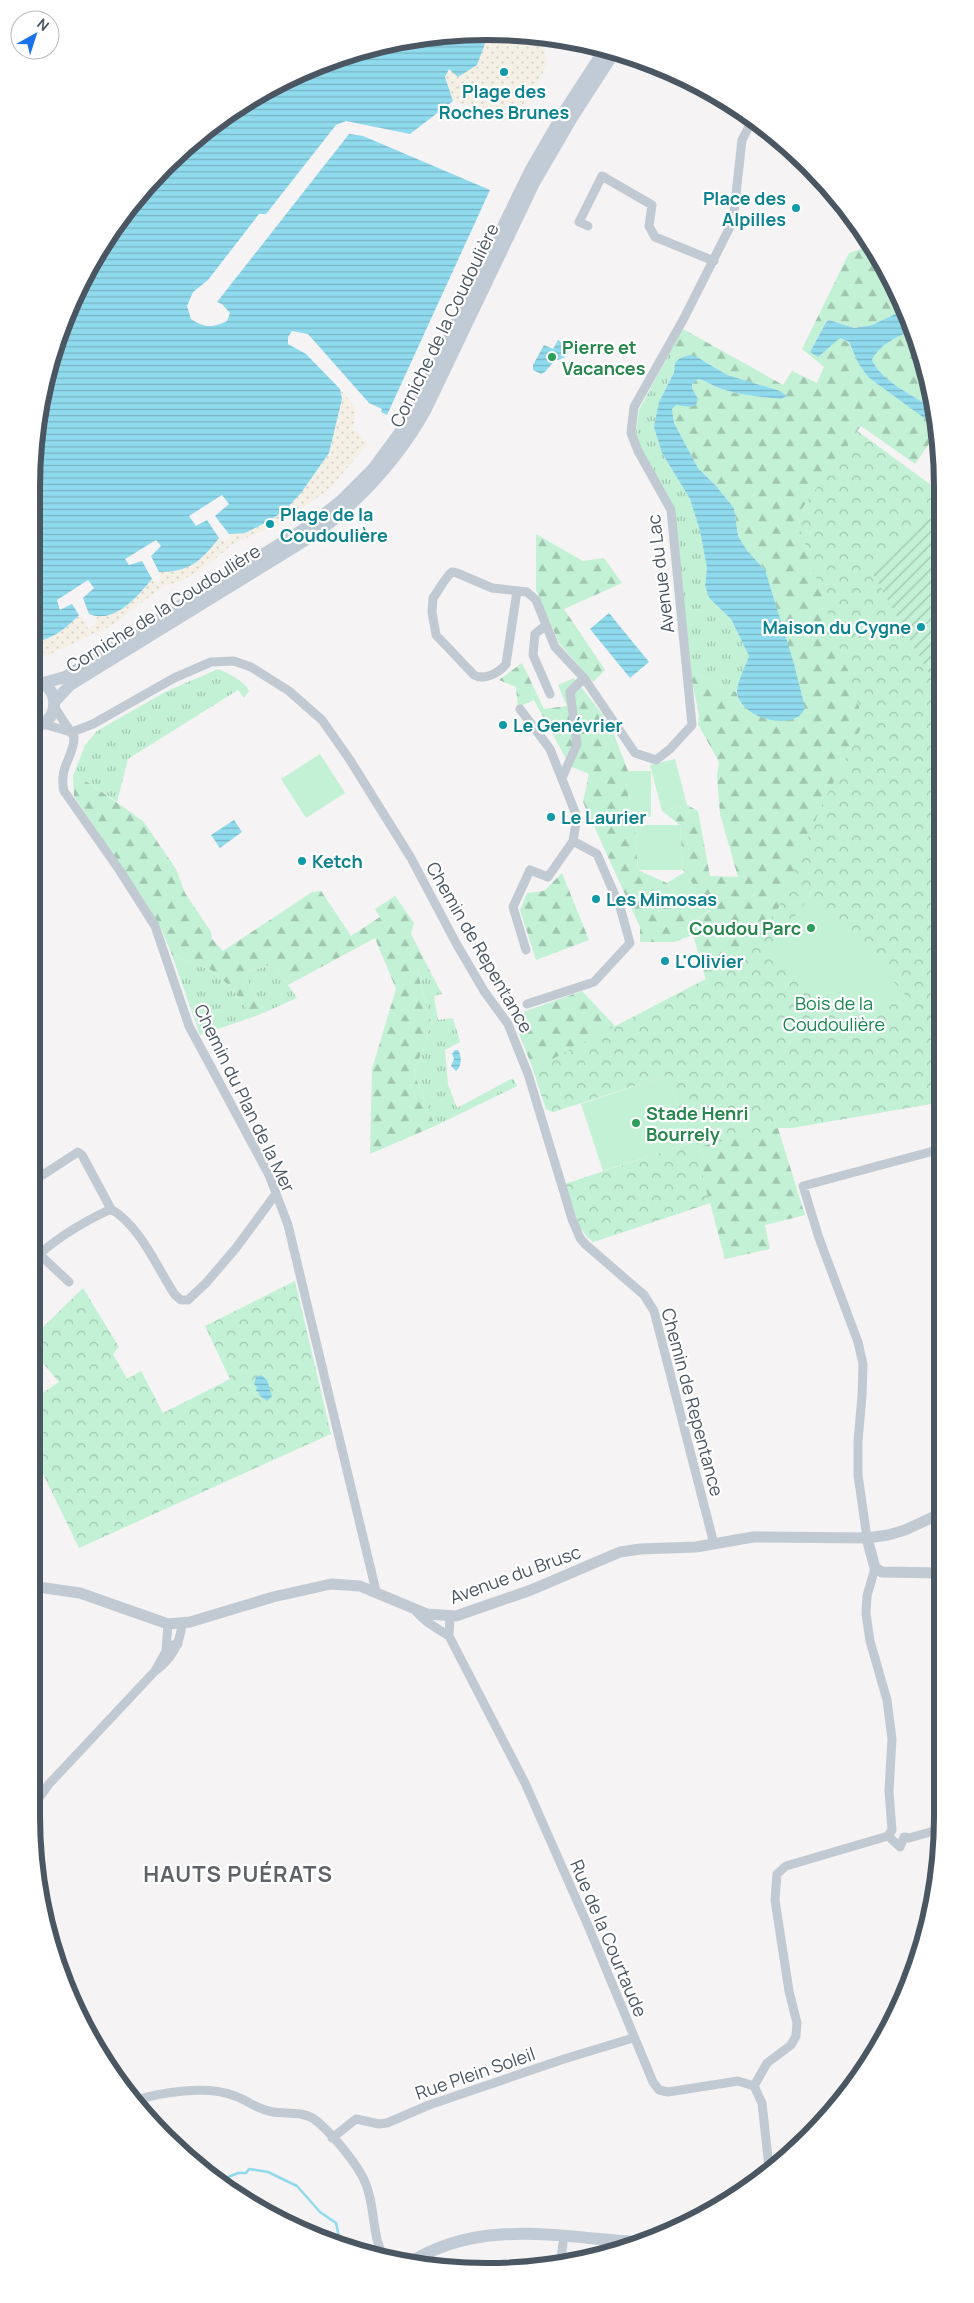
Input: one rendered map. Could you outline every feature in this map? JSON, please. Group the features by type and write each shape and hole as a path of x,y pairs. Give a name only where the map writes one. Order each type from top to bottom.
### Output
{"main road":[{"name":"Corniche de la Coudoulière","path":"40,681 65,677 288,540 340,502 373,470 409,420 530,171 566,109 601,55"},
{"name":"Corniche de la Coudoulière","path":"40,724 48,720 55,705 70,685 317,532 346,510 382,473 422,417 534,183 573,116 611,58"},
{"path":"40,683 52,691 55,705"},
{"path":"420,2257 462,2239 479,2236 516,2234 607,2247"},
{"path":"431,2259 451,2250 482,2242 516,2240 623,2242"}],"street":[{"name":"Avenue du Lac","path":"584,678 635,753 656,760 670,749 692,725 671,510 638,451 631,433 634,406 734,221 742,140 750,125"},
{"path":"588,226 578,222 602,176 652,205 650,226 656,237 714,260"},
{"path":"517,591 506,664 487,677 477,677 467,670 436,635 432,612 433,598 440,591 446,577 452,572 492,588 527,592 533,597 554,647 584,678 570,692 577,744 562,778"},
{"path":"546,625 536,634 533,655 550,694"},
{"name":"Chemin de Repentance","path":"72,732 93,724 174,678 210,662 234,661 251,667 289,691 322,720 350,760 411,858 456,944 484,991 508,1024 528,1074 572,1219 580,1238 644,1295 654,1310 714,1544"},
{"path":"55,705 72,732"},
{"path":"520,709 550,749 577,817 573,841 548,877 530,870 513,907 526,950"},
{"path":"40,726 72,732"},
{"name":"Chemin du Plan de la Mer","path":"72,732 74,741 63,772 62,783 64,791 120,871 155,926 189,1026 269,1175 288,1225 376,1591"},
{"path":"527,1004 594,982 630,943 620,907 597,854 573,841"},
{"path":"890,1833 888,1791 892,1739 887,1700 870,1641 866,1614 866,1596 875,1568 867,1538 858,1475 858,1441 863,1364 858,1342 819,1238 803,1186 934,1150"},
{"path":"40,1177 78,1152 82,1155 111,1209 122,1216 140,1238 175,1295 181,1300 188,1300 206,1283 236,1248 275,1194"},
{"path":"40,1253 49,1244 92,1218 111,1209"},
{"path":"40,1255 69,1282"},
{"name":"Avenue du Brusc","path":"40,1587 80,1593 168,1624 182,1624 273,1597 318,1586 346,1584 376,1591 415,1610 450,1617 465,1614 531,1590 620,1552 714,1544 753,1537 867,1538 905,1530 934,1517"},
{"path":"875,1568 882,1572 934,1573"},
{"name":"Rue de la Courtaude","path":"415,1610 423,1620 441,1629 449,1636 525,1784 589,1928 633,2038 658,2090 668,2092 738,2081 754,2086"},
{"path":"441,1629 441,1624 450,1617"},
{"path":"449,1636 450,1617"},
{"path":"166,1651 168,1624"},
{"path":"40,1796 49,1784 169,1658 178,1644 182,1624"},
{"path":"155,1671 166,1651 174,1643 178,1644"},
{"path":"890,1833 902,1842 933,1831"},
{"path":"768,2164 762,2103 754,2086 768,2063 791,2045 796,2036 797,2023 789,1991 775,1900 777,1874 786,1866 890,1833"},
{"name":"Rue Plein Soleil","path":"332,2138 356,2119 378,2124 387,2123 428,2105 633,2038"},
{"path":"142,2100 196,2091 217,2091 236,2096 251,2106 272,2112 302,2114 313,2118 360,2173 369,2191 376,2233 382,2250"},
{"path":"561,2256 564,2240"}],"green space":[{"path":"864,248 888,289 898,313 872,325 854,328 829,320 826,321 810,352 840,338 849,343 858,363 868,377 929,421 931,441 915,464 861,426 857,431 934,487 934,1085 931,1086 934,1103 791,1128 778,1128 805,1215 765,1225 770,1249 725,1259 710,1203 593,1242 586,1236 565,1184 690,1143 668,1075 553,1112 546,1109 533,1069 512,1016 582,991 616,1027 706,980 693,935 674,942 640,942 640,927 583,802 589,774 570,766 534,700 518,707 516,687 499,680 522,663 544,709 567,706 558,685 574,678 610,724 628,771 628,817 635,825 638,870 667,883 693,922 710,911 683,870 680,825 662,811 687,805 698,811 710,876 738,877 720,814 717,776 719,762 698,724 699,715 690,672 736,692 741,704 765,570 748,552 738,536 734,508 698,468 674,423 672,409 676,404 689,407 698,399 692,388 692,384 697,379 719,388 742,394 781,399 787,396 780,391 760,387 728,376 700,359 694,357 680,358 670,351 683,329 783,385 792,371 817,383 824,367 802,349 849,253"},
{"path":"906,333 919,371 926,404 891,382 872,360 884,345"},
{"path":"670,351 680,358 659,402 662,453 690,499 700,531 707,568 705,586 710,599 731,619 749,656 736,692 690,672 673,506 642,453 636,433 639,410"},
{"name":"Bois de la Coudoulière","path":"857,431 934,487 934,1086 931,1087 934,1103 791,1128 778,1128 695,1148 710,1203 593,1242 580,1228 565,1184 690,1143 668,1075 553,1112 546,1109 533,1069 740,961 778,909 821,807 864,722 796,517"},
{"name":"Maison du Cygne","path":"934,513 934,682 871,570"},
{"path":"536,534 583,561 604,558 622,583 564,609 605,670 593,682 559,643 536,590"},
{"path":"218,669 236,678 246,687 249,691 244,698 238,690 128,759 117,802 89,783 73,776 85,745 97,731 165,692"},
{"path":"320,754 345,793 306,818 281,779"},
{"path":"675,759 687,805 662,811 650,765"},
{"path":"628,771 651,771 651,817 628,817"},
{"path":"73,776 89,783 143,821 176,869 185,893 211,932 212,939 223,951 312,892 321,891 351,936 380,917 375,909 395,896 414,923 411,934 431,973 417,970 431,1023 414,1074 435,1126 370,1154 372,1069 396,989 375,938 288,985 273,964 244,973 263,1013 253,1017 231,987 211,970 172,955 161,928 74,796"},
{"path":"635,825 680,825 683,870 638,870"},
{"path":"685,872 710,910 693,922 667,883"},
{"path":"562,873 589,940 536,960 520,910 527,893 544,891"},
{"name":"Coudou Parc","path":"807,901 878,963 910,1001 853,1007 807,988 764,955"},
{"path":"172,955 211,970 231,987 253,1017 200,1035"},
{"path":"273,964 297,998 263,1013 244,973"},
{"path":"417,969 431,973 442,994 434,996 438,1020 453,1018 460,1042 445,1050 448,1084 457,1108 513,1078 517,1086 435,1126 414,1074 431,1023"},
{"name":"Stade Henri Bourrely","path":"668,1075 690,1143 603,1171 581,1104"},
{"path":"295,1281 331,1434 79,1548 40,1468 40,1395 59,1382 40,1360 40,1330 83,1288 119,1347 113,1354 127,1379 141,1371 163,1413 230,1379 205,1326"}],"sand":[{"name":"Plage des Roches Brunes","path":"486,41 544,44 547,64 530,99 511,117 453,101 445,77 449,68"},
{"name":"Plage de la Coudoulière","path":"340,389 356,408 353,431 358,432 368,444 328,490 281,523 234,543 209,564 182,581 164,586 109,627 40,657 40,641 58,633 79,615 84,620 88,629 95,625 97,617 128,604 152,579 158,584 161,580 159,572 186,567 207,553 219,538 225,541 230,538 229,534 245,533 269,521 285,510 301,493 329,453 342,399"}],"water":[{"path":"486,40 477,65 458,77 449,69 445,77 453,101 410,134 346,121 336,125 266,214 259,214 208,280 193,292 187,306 191,319 200,324 212,326 227,321 230,313 222,304 217,302 349,134 363,136 490,190 387,415 381,412 382,409 369,403 308,334 292,331 288,337 288,344 306,354 340,389 342,399 329,453 301,493 285,510 269,521 245,533 229,534 215,516 229,504 222,495 189,516 196,526 207,520 219,538 194,564 179,570 159,572 151,556 161,546 156,540 125,559 129,565 142,561 152,579 132,601 125,607 108,615 89,614 83,598 94,588 88,580 57,600 60,610 72,604 79,615 58,633 40,641 40,487 44,429 49,400 55,371 64,343 86,289 100,263 132,215 171,171 215,132 239,115 289,86 316,74 371,55 429,44"},
{"path":"898,313 906,333 884,345 872,360 891,382 926,404 929,421 868,377 858,363 849,342 840,338 818,357 810,352 826,322 829,320 854,328 872,325"},
{"name":"Pierre et Vacances","path":"558,340 568,348 567,355 555,361 541,374 533,370 533,365 544,345 553,349"},
{"path":"690,355 697,357 727,375 780,391 787,396 781,399 742,394 719,388 698,379 692,384 698,399 696,405 689,407 676,405 672,409 674,423 698,468 734,508 738,536 748,552 765,570 794,664 805,708 799,716 791,720 769,720 748,710 741,702 737,689 749,656 731,619 710,599 705,586 707,568 700,531 690,499 662,453 654,427 659,402 674,372 675,363 680,358"},
{"path":"609,613 649,662 630,678 590,629"},
{"path":"234,820 242,832 220,848 211,835"},
{"path":"455,1050 458,1050 461,1058 456,1071 451,1066 454,1059 452,1054"},
{"path":"261,1375 267,1380 272,1396 267,1401 259,1395 260,1393 256,1391 257,1387 254,1384 256,1377"}],"waterway":[{"path":"225,2178 238,2173 246,2173 249,2169 268,2172 297,2186 320,2212 336,2223 339,2238"}],"place":[{"name":"Plage des Roches Brunes","path":"504,72"},
{"name":"Place des Alpilles","path":"796,208"},
{"name":"Pierre et Vacances","path":"552,357"},
{"name":"Plage de la Coudoulière","path":"270,524"},
{"name":"Maison du Cygne","path":"921,627"},
{"name":"Le Genévrier","path":"503,725"},
{"name":"Le Laurier","path":"551,817"},
{"name":"Ketch","path":"302,861"},
{"name":"Les Mimosas","path":"596,899"},
{"name":"Coudou Parc","path":"811,928"},
{"name":"L'Olivier","path":"665,961"},
{"name":"Stade Henri Bourrely","path":"636,1123"}],"district":[{"name":"HAUTS PUÉRATS","path":"238,1874"}]}
